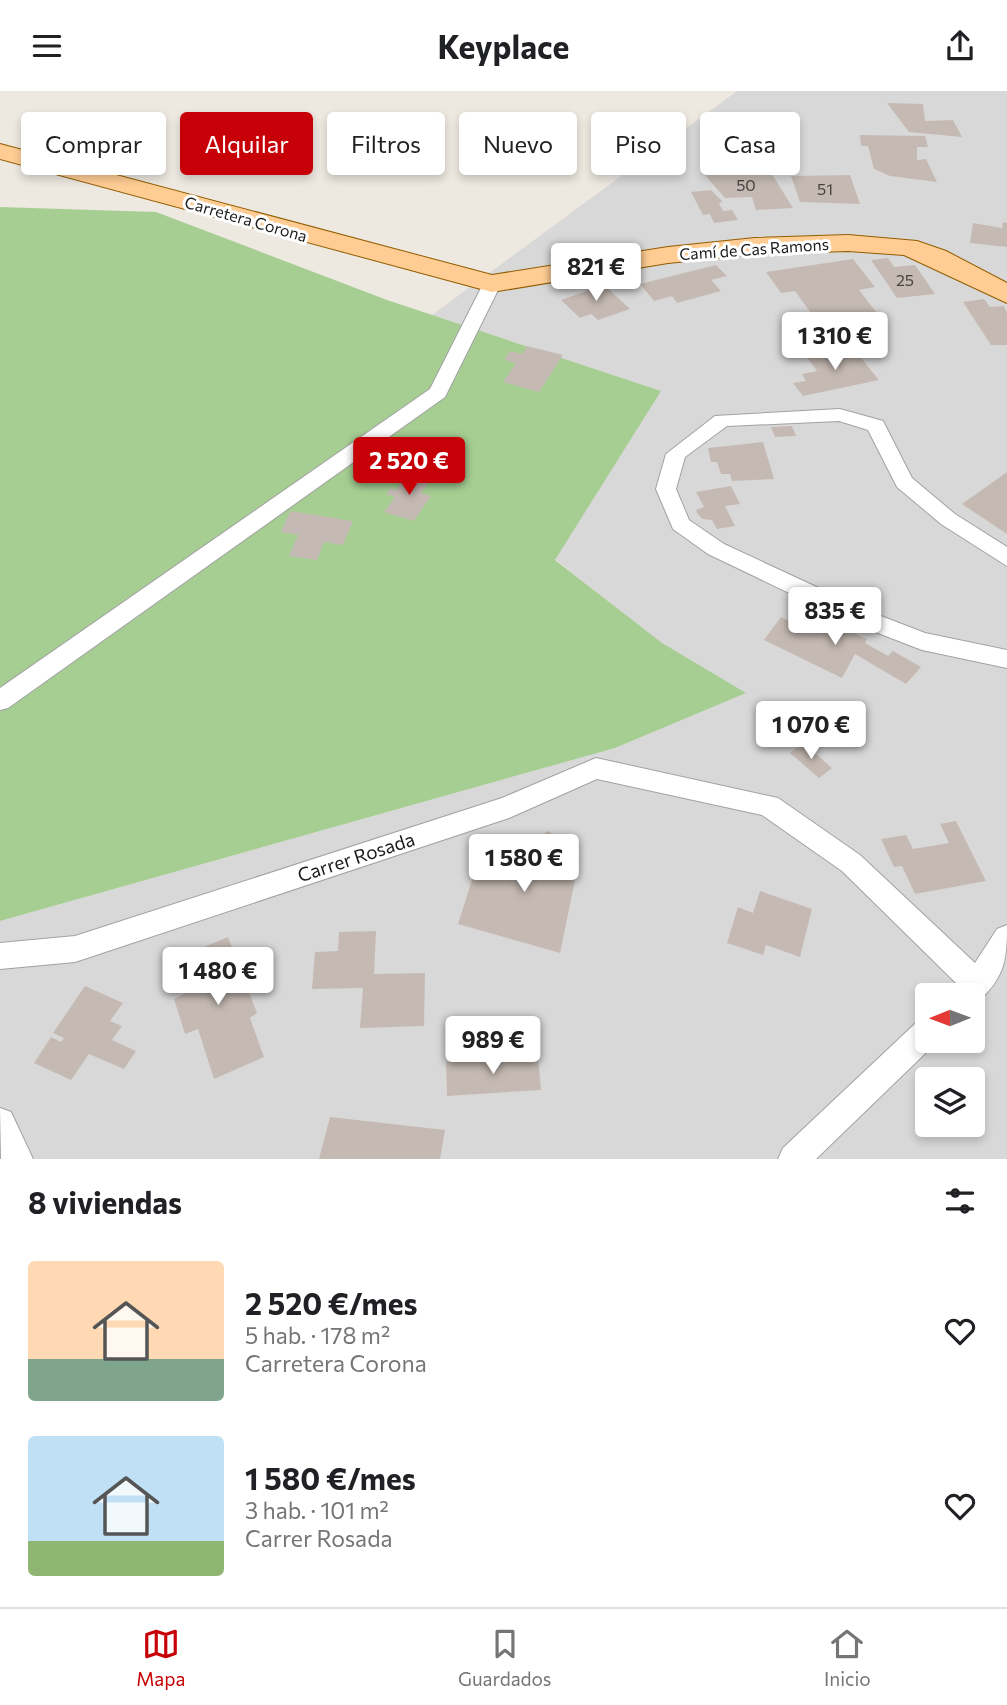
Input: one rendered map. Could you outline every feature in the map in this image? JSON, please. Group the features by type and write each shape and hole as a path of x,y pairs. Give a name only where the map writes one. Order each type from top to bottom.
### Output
{"main road":[{"name":"Carretera Corona","path":"0,151 492,284"},
{"name":"Camí de Cas Ramons","path":"492,284 668,255 755,246 848,243 916,250 936,257 1007,294"}],"street":[{"path":"0,701 438,393 492,284"},
{"path":"1007,558 948,519 904,482 876,426 840,415 722,420 676,454 666,489 680,524 716,549 860,617 922,642 1007,659"},
{"name":"Carrer Rosada","path":"0,956 75,949 509,807 596,768 769,806 851,863 964,983"},
{"path":"976,983 1007,938"},
{"path":"794,1159 915,1043"},
{"path":"0,1123 17,1159"}],"shaded area":[{"path":"737,91 1007,91 1007,1159 0,1159 0,921 615,748 745,693 662,644 555,559 660,391 432,315 623,175 686,175 686,128 700,118 700,175 800,175 800,112 708,112"}],"green space":[{"path":"0,207 156,212 387,300 661,391 555,560 662,643 746,693 615,748 0,921"}],"building":[{"path":"887,103 923,104 925,121 953,120 962,137 909,132"},
{"path":"860,135 925,136 928,147 917,147 917,160 926,159 937,182 890,176 874,169 868,146 861,146"},
{"path":"705,175 772,175 793,208 756,210 752,197 725,198"},
{"path":"850,175 860,204 800,202 791,176"},
{"path":"711,190 723,202 719,203 723,211 732,210 738,220 714,223 710,214 703,215 691,192"},
{"path":"1003,222 1007,223 1007,247 970,243 973,223 1002,228"},
{"path":"888,258 894,267 915,265 935,294 897,298 871,260"},
{"path":"853,259 875,287 859,290 880,317 821,327 795,291 781,293 766,272"},
{"path":"716,265 727,276 711,280 721,291 677,303 672,296 654,301 640,284"},
{"path":"604,285 630,309 598,320 591,314 580,318 561,300"},
{"path":"984,299 990,307 1004,306 1007,313 1007,345 991,345 963,302"},
{"path":"527,346 563,355 539,392 503,382 516,363 504,360 510,351 522,354"},
{"path":"853,348 879,380 803,396 793,383 806,381 802,374 817,371 807,357"},
{"path":"792,426 796,436 775,437 771,427"},
{"path":"763,442 774,479 732,481 730,474 721,474 717,462 711,462 708,448"},
{"path":"408,472 431,479 421,493 431,496 414,521 384,512 395,497 386,494 391,488 396,490"},
{"path":"1007,472 1007,534 962,504"},
{"path":"731,486 740,504 725,506 735,526 717,529 712,520 702,519 697,513 696,510 704,507 696,492"},
{"path":"290,511 353,521 343,545 324,542 317,560 289,556 298,535 281,532"},
{"path":"807,611 867,639 865,643 888,656 893,651 921,667 906,684 855,654 842,678 764,640 781,617 797,625"},
{"path":"803,743 832,768 819,778 790,753"},
{"path":"956,821 986,881 915,894 902,866 894,867 881,839 906,835 913,849 949,843 940,824"},
{"path":"549,831 578,866 560,953 458,924 477,864"},
{"path":"760,891 812,909 800,957 766,945 763,955 727,943 738,907 753,913"},
{"path":"376,931 374,974 425,973 424,1026 360,1028 363,988 312,989 315,952 338,951 339,932"},
{"path":"228,937 257,1013 250,1018 264,1057 214,1079 198,1029 185,1034 174,999 184,994 173,960"},
{"path":"85,986 123,1003 110,1021 122,1026 112,1040 136,1051 124,1069 89,1054 71,1080 34,1063 51,1037 61,1042 64,1038 53,1033"},
{"path":"538,1057 541,1090 447,1096 446,1062"},
{"path":"330,1117 445,1130 440,1159 319,1159"}]}
